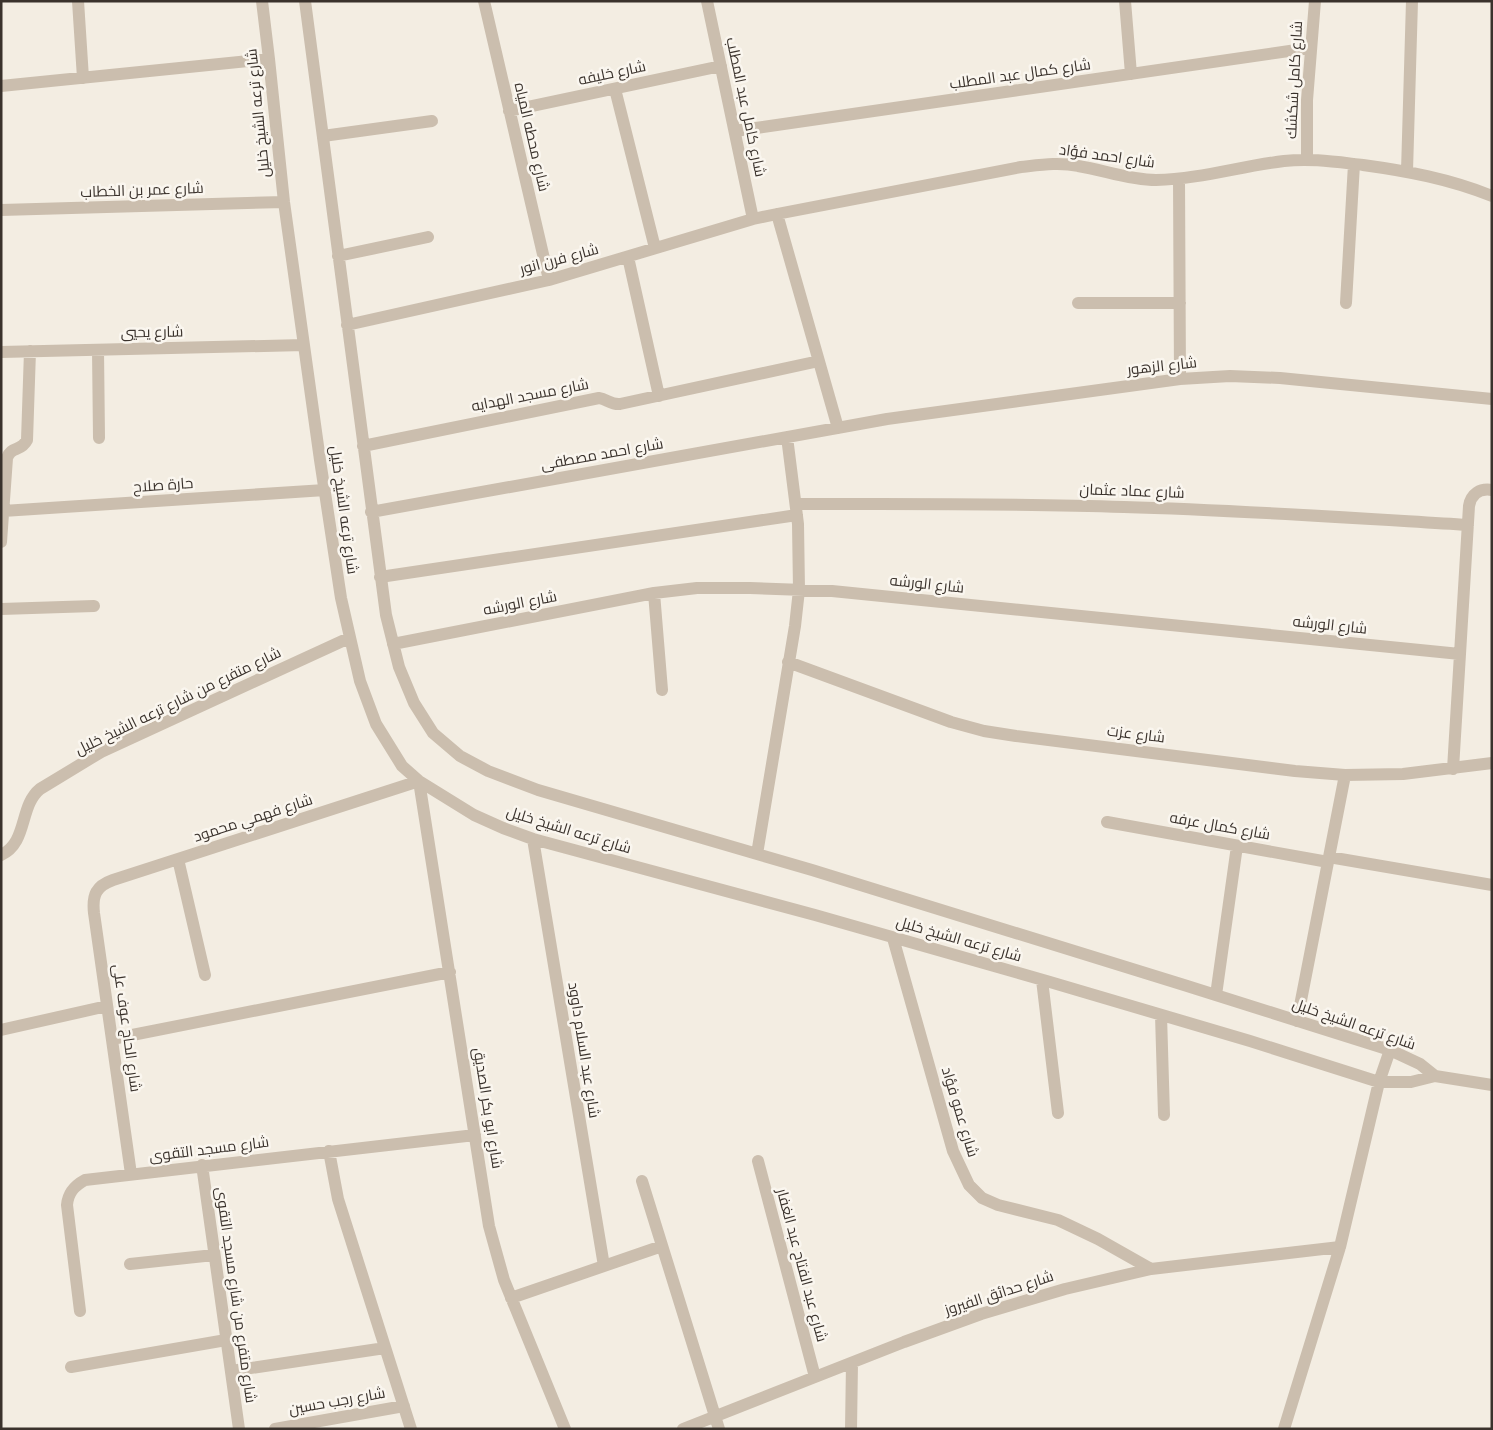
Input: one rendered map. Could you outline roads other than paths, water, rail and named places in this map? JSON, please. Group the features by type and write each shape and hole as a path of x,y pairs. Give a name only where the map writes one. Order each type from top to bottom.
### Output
{"street":[{"path":"78,1 83,78"},
{"name":"شارع ترعه الشيخ خليل","path":"262,1 284,202 341,598 360,681 376,724 402,766 420,781 474,815 533,839 1042,980 1379,1082 1410,1082 1435,1076 1492,1085"},
{"name":"شارع ترعه الشيخ خليل","path":"305,1 362,446 386,614 399,667 414,703 433,733 460,756 488,771 538,790 757,854 1390,1050 1420,1064 1435,1076"},
{"name":"شارع محطه المياه","path":"484,1 549,280"},
{"name":"شارع كامل عبد المطلب","path":"708,1 753,219"},
{"path":"1125,1 1131,74"},
{"name":"شارع كامل شكشك","path":"1307,160 1307,100 1315,1"},
{"path":"1406,171 1412,1"},
{"name":"شارع كمال عبد المطلب","path":"735,131 1310,48"},
{"path":"1,86 269,59"},
{"name":"شارع خليفه","path":"509,111 721,66"},
{"path":"615,89 655,248"},
{"path":"323,136 432,121"},
{"name":"شارع احمد فؤاد","path":"777,214 1022,167 1049,164 1077,165 1128,177 1153,180 1179,179 1260,164 1307,160 1329,161 1406,171 1440,178 1492,196"},
{"path":"1346,303 1354,164"},
{"path":"1179,179 1180,379"},
{"name":"شارع عمر بن الخطاب","path":"1,210 284,202"},
{"path":"777,214 838,428"},
{"name":"شارع فرن انور","path":"347,325 549,280 753,219 777,214"},
{"path":"338,256 428,237"},
{"path":"628,257 659,396"},
{"path":"1078,303 1180,303"},
{"name":"شارع يحيي","path":"1,352 304,346"},
{"path":"98,350 99,438"},
{"path":"1,542 7,458 11,451 24,446 27,440 30,351"},
{"name":"شارع مسجد الهدايه","path":"362,446 591,399 602,398 615,405 819,361"},
{"name":"شارع الزهور","path":"838,428 887,419 1180,379 1230,376 1280,378 1492,399"},
{"name":"شارع احمد مصطفى","path":"372,512 838,428"},
{"path":"757,854 795,626 798,590 799,557 796,510 787,437"},
{"name":"حارة صلاح","path":"3,511 325,490"},
{"path":"1453,768 1469,506 1473,495 1482,490 1492,490"},
{"name":"شارع عماد عثمان","path":"380,577 796,510 1020,504 1228,511 1468,525"},
{"name":"شارع الورشه","path":"393,644 654,593 697,588 750,588 832,591 1460,654"},
{"path":"654,593 662,690"},
{"path":"1,609 94,606"},
{"name":"شارع متفرع من شارع ترعه الشيخ خليل","path":"1,855 13,846 18,838 28,805 35,793 40,789 101,752 349,638"},
{"name":"شارع عزت","path":"788,662 951,722 1016,736 1295,771 1345,775 1403,774 1492,764"},
{"path":"1297,1021 1345,775"},
{"name":"شارع فهمي محمود","path":"99,888 113,880 420,781"},
{"name":"شارع ابو بكر الصديق","path":"420,781 490,1226 504,1280 565,1429"},
{"name":"شارع كمال عرفه","path":"1107,822 1237,846 1492,885"},
{"name":"شارع عبد السلام داوود","path":"533,839 604,1266"},
{"path":"1216,995 1237,846"},
{"path":"178,859 205,975"},
{"name":"شارع الحاج عوف على","path":"99,888 94,896 93,904 131,1174"},
{"name":"شارع عمو فؤاد","path":"893,938 953,1151 970,1185 982,1198 998,1205 1058,1220 1098,1239 1151,1269"},
{"path":"112,1039 450,972"},
{"path":"1042,980 1058,1113"},
{"path":"1,1030 107,1006"},
{"path":"1161,1015 1164,1115"},
{"path":"1284,1429 1340,1247 1379,1082 1390,1050"},
{"name":"شارع مسجد التقوى","path":"80,1311 67,1205 68,1197 77,1184 84,1180 475,1135"},
{"path":"329,1151 338,1199 411,1429"},
{"name":"شارع عبد الفتاح عبد الغفار","path":"758,1161 816,1377"},
{"name":"شارع متفرع من شارع مسجد التقوى","path":"202,1166 239,1429"},
{"path":"642,1181 719,1429"},
{"path":"511,1298 662,1246"},
{"name":"شارع حدائق الفيروز","path":"683,1429 852,1362 981,1314 1065,1289 1151,1269 1340,1247"},
{"path":"130,1264 214,1255"},
{"path":"71,1367 226,1340"},
{"path":"230,1371 385,1348"},
{"path":"851,1429 852,1362"},
{"name":"شارع رجب حسين","path":"275,1429 404,1406"}]}
